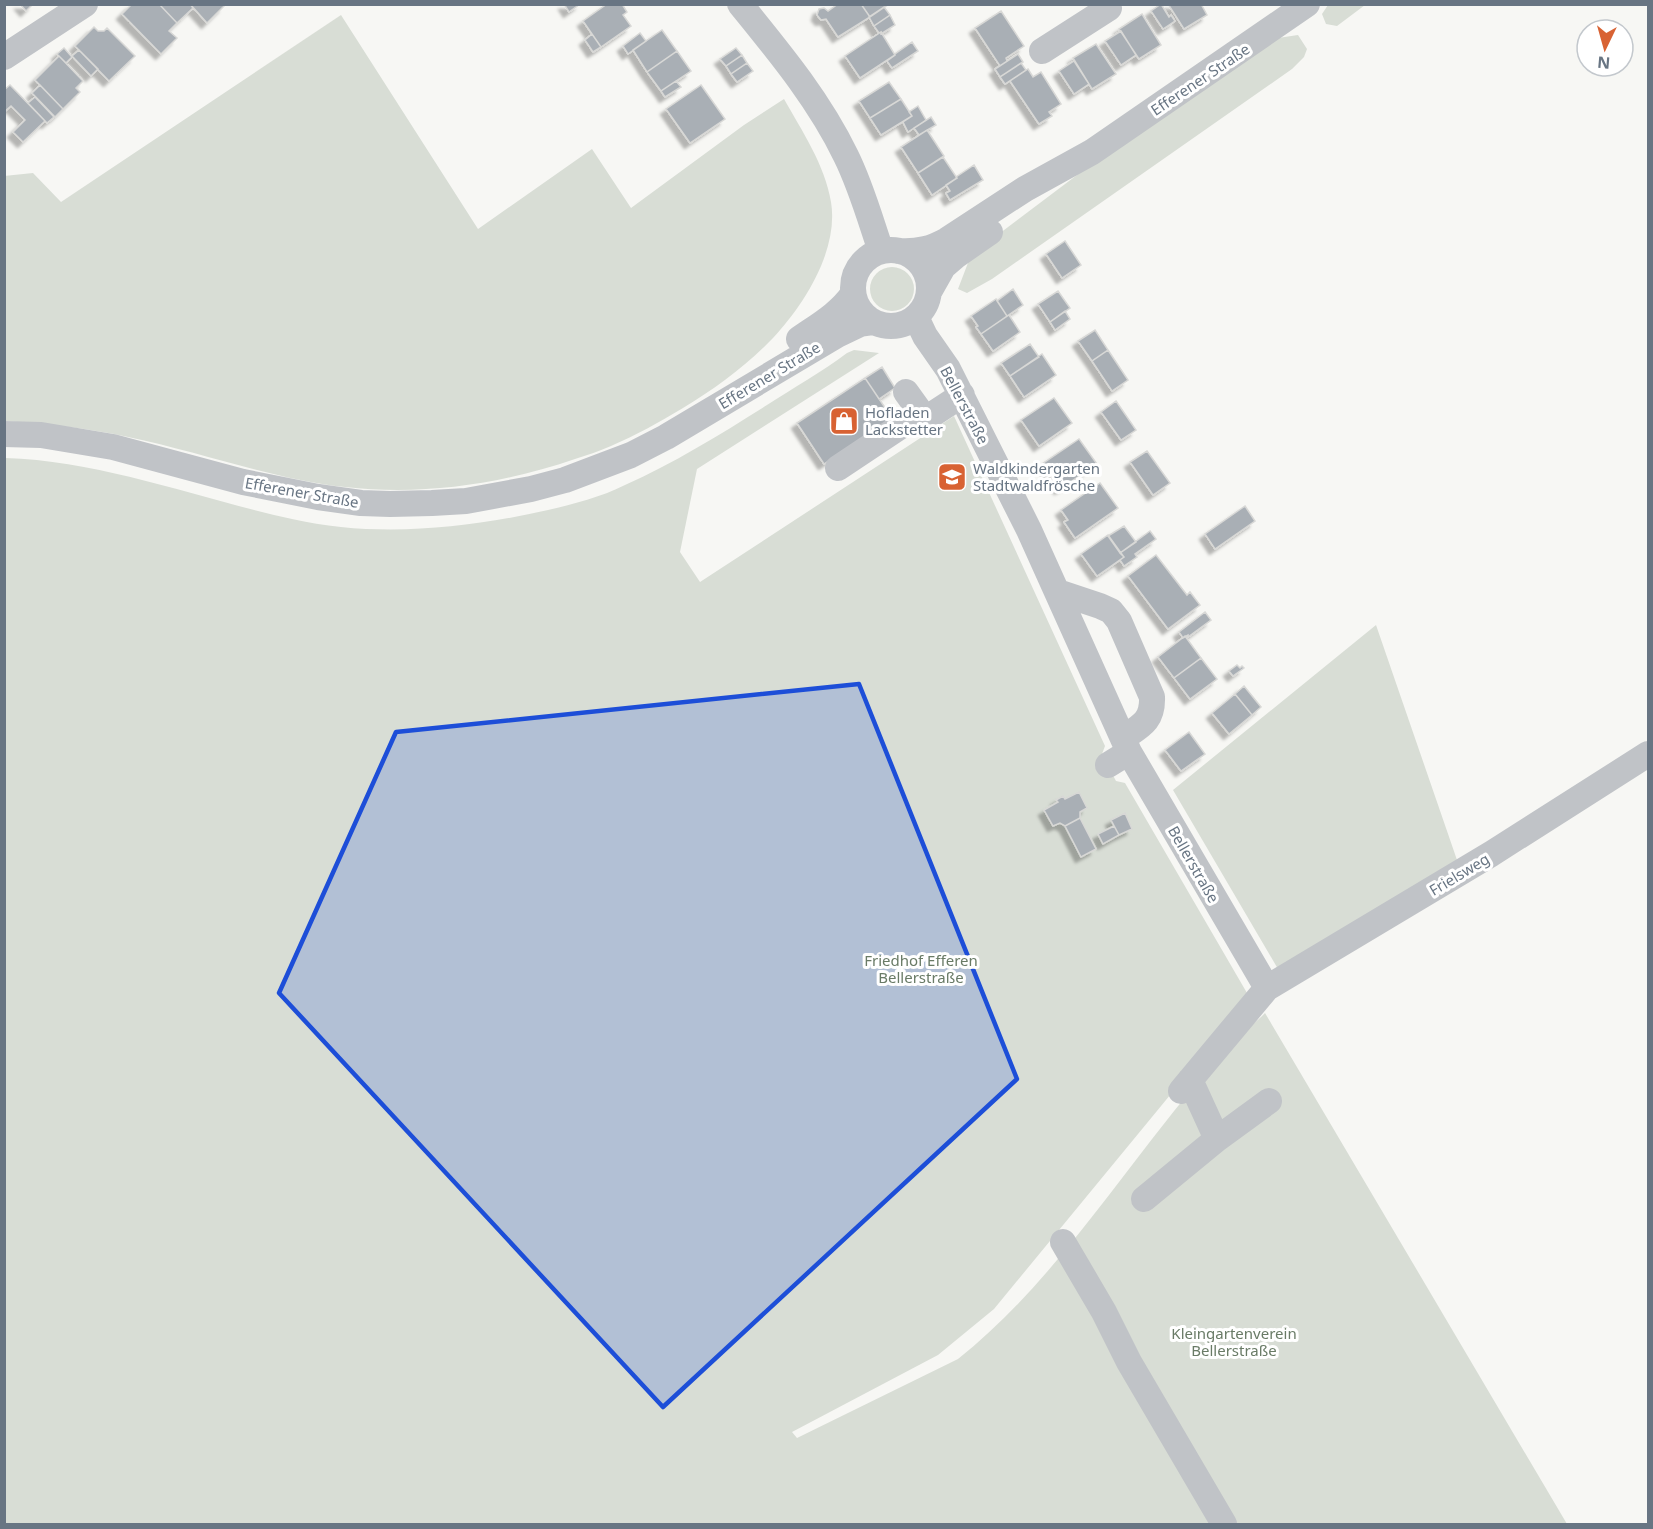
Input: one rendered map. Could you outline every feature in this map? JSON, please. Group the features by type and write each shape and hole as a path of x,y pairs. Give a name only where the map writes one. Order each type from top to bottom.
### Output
{"street":[{"path":"4,57 86,4"},
{"path":"740,4 795,74 831,128 890,251"},
{"name":"Efferener Straße","path":"930,290 943,267 957,255 1014,215 1092,152 1307,4"},
{"path":"1042,51 1110,6"},
{"name":"Efferener Straße","path":"890,251 921,251 934,247 1025,189 1092,152"},
{"path":"890,251 909,254 918,261 924,269 930,290 923,310 915,317 896,326 885,326 864,315 857,306 853,294 853,282 862,262 871,255 890,251"},
{"name":"Efferener Straße","path":"666,437 741,380 827,320 845,305 853,294"},
{"name":"Bellerstraße","path":"915,317 962,395 1029,530 1058,592 1120,752 1267,988"},
{"name":"Efferener Straße","path":"4,434 41,435 113,447 243,482 318,498 390,504 466,501 566,480 631,455 666,437 837,335 861,324 874,322"},
{"path":"906,392 924,417"},
{"path":"838,468 904,424 933,414 962,395"},
{"path":"1058,592 1111,611 1119,621 1152,697 1153,708 1148,719 1120,752"},
{"name":"Frielsweg","path":"1217,1139 1186,1086 1267,988 1481,860 1648,754"},
{"path":"1144,1199 1217,1139 1269,1101"},
{"path":"1063,1242 1104,1312 1129,1362 1224,1524"}],"highlighted area":[{"path":"859,684 1017,1079 663,1407 279,993 396,732"}],"green space":[{"path":"1328,5 1365,5 1337,26 1326,24 1322,14"},
{"path":"341,15 478,229 592,149 631,208 744,125 784,99 824,175 831,202 830,239 817,276 796,310 773,338 741,367 695,400 648,428 598,451 547,468 491,481 433,489 345,487 264,472 113,434 5,421 4,176 33,173 61,202"},
{"path":"1298,35 1307,49 1304,57 1292,69 992,279 967,293 958,289 971,255 1081,172 1278,38"},
{"path":"892,267 907,274 914,289 907,304 892,311 877,304 870,289 877,274"},
{"path":"854,350 879,353 697,469 680,552 700,582 954,416 1105,746 1102,754 1116,781 1125,783 1247,993 1245,1004 994,1309 938,1355 792,1432 797,1438 958,1359 988,1333 1069,1246 1220,1055 1265,1013 1567,1524 5,1524 5,458 42,461 114,473 323,525 388,530 485,522 548,510 587,500 616,489 697,448"},
{"path":"1376,625 1457,860 1278,969 1173,790"}],"building":[{"path":"20,4 33,4 26,11"},
{"path":"132,4 159,4 177,23 169,31 177,38 161,54 122,14"},
{"path":"159,4 190,4 193,8 177,23"},
{"path":"190,4 222,4 224,6 207,23"},
{"path":"564,4 580,4 569,12"},
{"path":"607,4 622,4 627,12 623,15 631,26 601,47 583,21"},
{"path":"838,4 861,4 870,17 838,37 826,19 821,20 817,15 819,9 824,8 828,11"},
{"path":"861,4 889,4 870,17"},
{"path":"1161,4 1169,17 1171,15 1175,21 1163,29 1151,11"},
{"path":"1168,4 1201,4 1207,15 1184,29"},
{"path":"884,7 890,15 874,26 869,17"},
{"path":"1001,11 1024,46 1006,58 1007,61 1000,66 975,28"},
{"path":"1142,14 1161,45 1139,59 1119,29"},
{"path":"890,15 895,25 879,33 874,26"},
{"path":"94,27 98,31 104,31 107,28 135,56 109,81 75,46"},
{"path":"662,30 677,51 647,72 633,50"},
{"path":"1121,31 1136,55 1121,65 1105,41"},
{"path":"881,32 895,55 860,78 845,56"},
{"path":"640,33 646,41 628,54 623,46"},
{"path":"592,34 601,47 593,52 585,40"},
{"path":"912,42 918,51 892,68 887,61"},
{"path":"1096,44 1116,74 1092,89 1073,58"},
{"path":"64,48 72,57 66,63 57,54"},
{"path":"736,48 742,55 726,66 720,59"},
{"path":"79,50 98,69 91,76 72,56"},
{"path":"677,51 691,71 661,91 647,72"},
{"path":"1018,54 1023,62 1000,77 995,69"},
{"path":"742,55 747,63 731,74 726,66"},
{"path":"59,56 83,81 76,88 80,92 63,109 35,80"},
{"path":"1074,61 1089,84 1074,94 1059,71"},
{"path":"747,63 753,71 737,82 731,74"},
{"path":"1021,63 1026,70 1005,84 1000,77"},
{"path":"1028,69 1033,77 1041,72 1061,104 1049,112 1052,116 1039,124 1010,81"},
{"path":"676,81 681,87 665,97 661,91"},
{"path":"889,82 901,99 870,118 859,101"},
{"path":"10,85 45,121 23,142 13,132 25,120 11,106 4,112 4,90"},
{"path":"40,85 63,109 55,117 32,93"},
{"path":"701,85 725,119 690,143 666,109"},
{"path":"35,97 54,117 47,123 28,103"},
{"path":"901,99 912,116 881,135 870,118"},
{"path":"918,106 926,120 908,132 903,122 912,116 909,112"},
{"path":"931,117 936,125 919,135 914,128"},
{"path":"927,130 944,156 918,173 901,147"},
{"path":"943,157 957,178 932,195 918,173"},
{"path":"974,165 983,180 950,200 946,193 950,191 946,185"},
{"path":"1065,241 1081,265 1062,278 1046,254"},
{"path":"1013,289 1023,305 1007,316 997,301"},
{"path":"1058,291 1070,308 1050,322 1038,304"},
{"path":"996,299 1007,316 981,334 971,316"},
{"path":"1065,311 1070,319 1055,330 1050,322"},
{"path":"1009,315 1020,332 993,351 981,334"},
{"path":"1095,330 1108,350 1092,361 1078,341"},
{"path":"1030,344 1039,357 1010,376 1001,363"},
{"path":"1108,350 1128,380 1112,391 1092,361"},
{"path":"1042,354 1056,375 1024,397 1010,376"},
{"path":"882,367 895,388 879,399 865,378"},
{"name":"Hofladen Lackstetter","path":"865,378 892,418 824,464 797,423"},
{"path":"1054,398 1072,423 1039,446 1021,420"},
{"path":"1116,401 1136,430 1121,440 1101,412"},
{"path":"1079,439 1097,464 1060,489 1042,464"},
{"path":"1147,451 1170,483 1153,495 1130,462"},
{"path":"1100,483 1118,508 1075,538 1064,522 1068,520 1061,510"},
{"path":"1245,506 1255,521 1215,549 1205,534"},
{"path":"1124,526 1136,542 1120,553 1108,536"},
{"path":"1150,531 1156,539 1135,554 1137,557 1124,566 1120,560 1124,557 1120,553"},
{"path":"1108,535 1124,557 1097,576 1081,554"},
{"path":"1156,555 1187,595 1190,592 1200,605 1168,629 1128,576"},
{"path":"1205,612 1211,620 1188,637 1188,635 1183,638 1179,632"},
{"path":"1185,636 1201,658 1174,678 1158,657"},
{"path":"1201,658 1217,679 1190,699 1174,678"},
{"path":"1237,665 1244,668 1233,676 1229,671"},
{"path":"1244,686 1261,707 1252,715 1235,694"},
{"path":"1235,694 1252,715 1229,734 1212,713"},
{"path":"1189,732 1205,754 1181,771 1165,750"},
{"path":"1079,792 1087,808 1080,812 1080,818 1065,826 1060,823 1053,826 1044,810 1058,802 1056,800 1063,796 1065,799"},
{"path":"1125,813 1132,829 1119,835 1111,820"},
{"path":"1080,818 1096,849 1081,857 1065,826"},
{"path":"1114,826 1119,835 1103,844 1098,834"}],"place":[{"name":"Hofladen Lackstetter","path":"844,421"},
{"name":"Waldkindergarten Stadtwaldfrösche","path":"952,477"}],"park label":[{"name":"Friedhof Efferen Bellerstraße","path":"921,968"},
{"name":"Kleingartenverein Bellerstraße","path":"1234,1342"}]}
